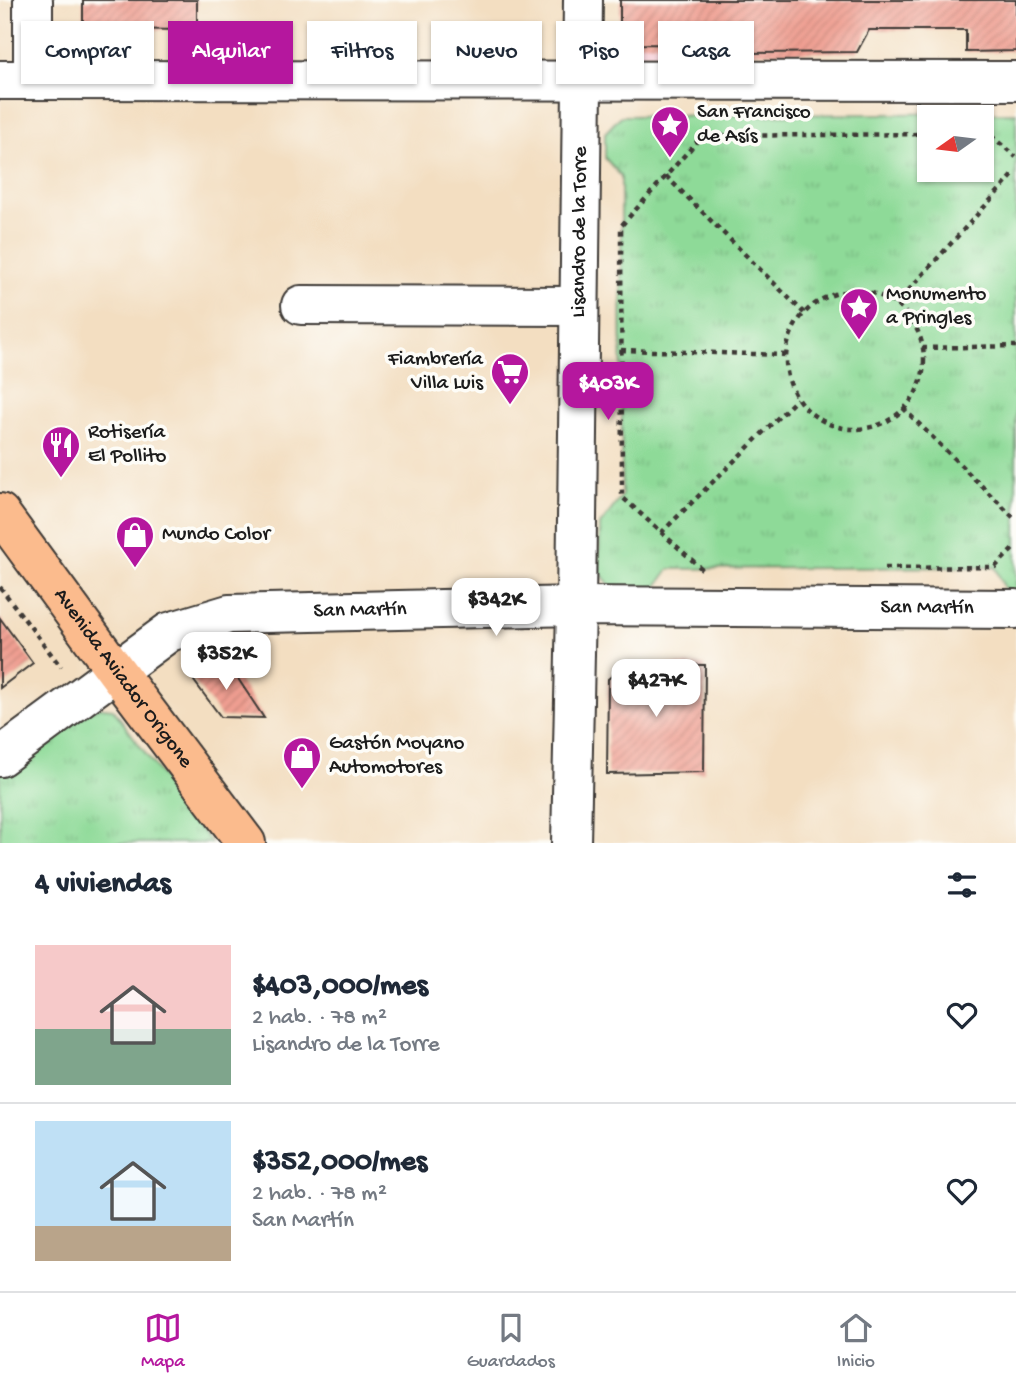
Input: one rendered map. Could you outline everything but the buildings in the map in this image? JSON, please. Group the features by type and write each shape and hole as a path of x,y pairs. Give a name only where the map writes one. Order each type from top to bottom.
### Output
{"main road":[{"name":"Avenida Aviador Origone","path":"0,513 246,843"}],"street":[{"path":"33,0 16,80 556,80"},
{"name":"Lisandro de la Torre","path":"583,0 583,21"},
{"path":"644,80 1016,80"},
{"name":"Lisandro de la Torre","path":"571,843 582,84"},
{"path":"301,305 579,306"},
{"name":"San Martín","path":"0,757 169,632 229,614 576,606 1016,609"}],"path":[{"path":"713,569 700,569 622,497 621,226 702,136 917,134"},
{"path":"994,138 1016,157"},
{"path":"895,305 1016,172"},
{"path":"666,176 804,313"},
{"path":"844,291 867,292 895,305 906,314 919,333 922,377 912,398 897,415 878,426 855,430 833,426 813,416 797,399 788,378 786,355 791,333 804,313 821,299 844,291"},
{"path":"922,348 1016,346"},
{"path":"621,350 786,355"},
{"path":"661,533 797,399"},
{"path":"904,408 1016,520"},
{"path":"874,568 995,567 1016,546"},
{"path":"0,587 66,674"}],"shaded area":[{"path":"620,0 744,0 744,21 658,21 658,54 644,54 644,21 620,21"}],"green space":[{"path":"994,113 1016,113 1016,594 1007,594 995,567 669,569 655,589 612,588 599,571 600,525 622,496 621,176 605,158 605,133 621,116 917,114 917,182 994,182"},
{"path":"96,707 113,709 211,843 0,843 0,775"}],"place":[{"name":"San Francisco de Asís","path":"670,159"},
{"name":"Monumento a Pringles","path":"859,341"},
{"name":"Fiambrería Villa Luis","path":"510,406"},
{"name":"Rotisería El Pollito","path":"61,479"},
{"name":"Mundo Color","path":"135,569"},
{"name":"Gastón Moyano Automotores","path":"302,790"}]}
